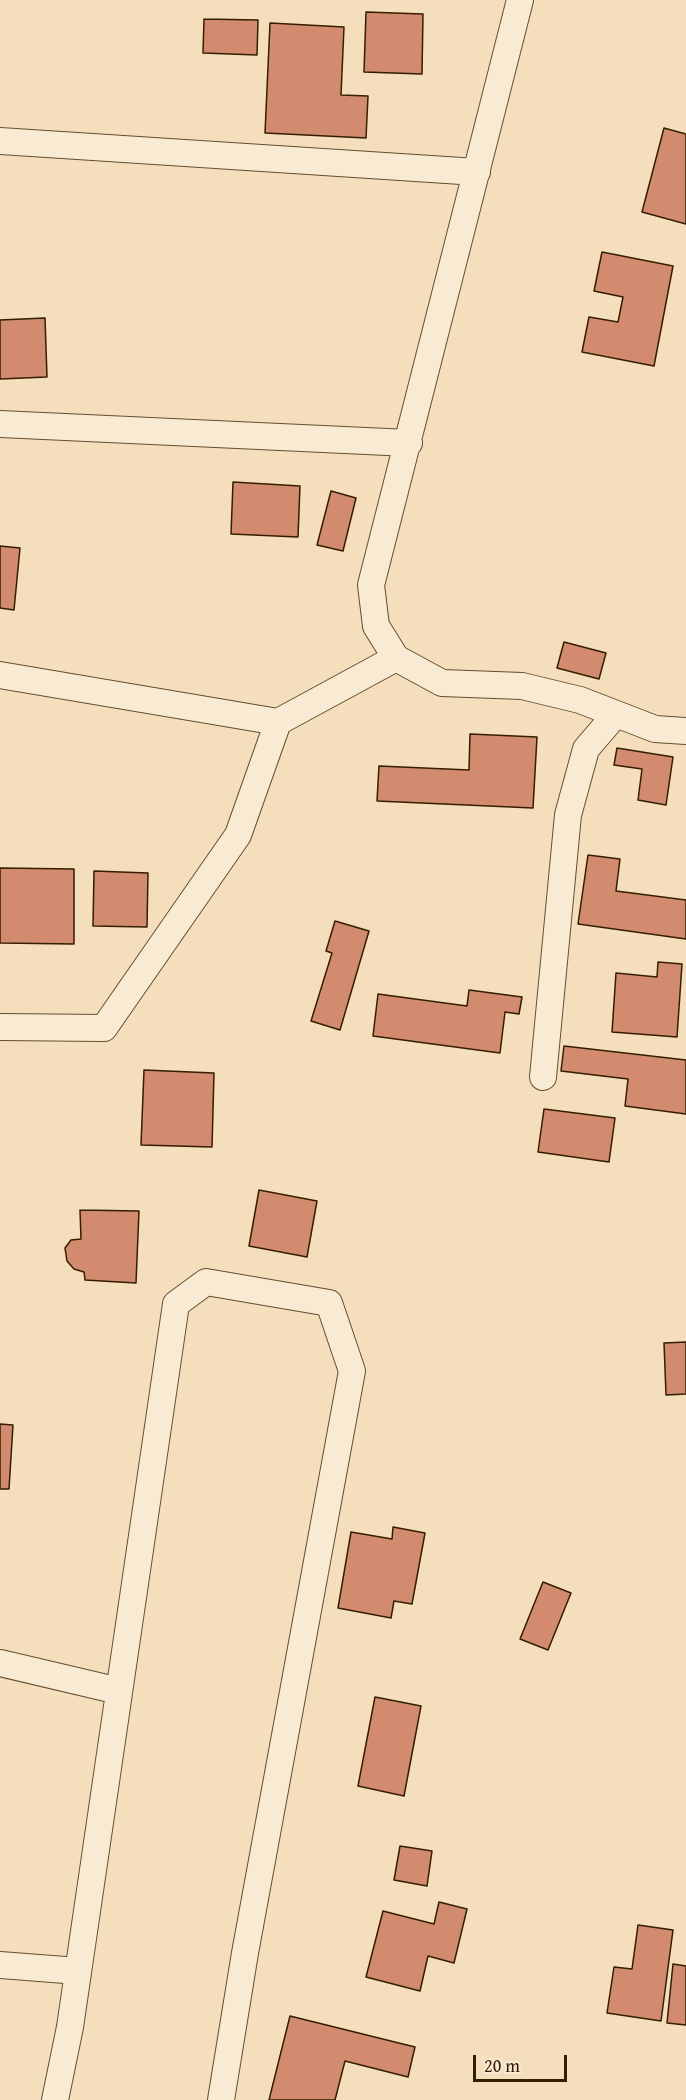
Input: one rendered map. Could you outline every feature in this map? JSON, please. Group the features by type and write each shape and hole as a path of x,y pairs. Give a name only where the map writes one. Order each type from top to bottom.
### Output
{"street":[{"path":"520,0 371,585 376,626 396,658 442,683 522,686 580,700 655,729 686,732"},
{"path":"0,141 477,172"},
{"path":"0,424 409,443"},
{"path":"0,675 278,722 396,658"},
{"path":"543,1077 568,815 586,749 616,714"},
{"path":"0,1027 104,1028 238,835 278,722"},
{"path":"55,2100 70,2027 176,1304 206,1282 329,1304 352,1371 245,1953 221,2100"},
{"path":"0,1663 119,1691"},
{"path":"0,1965 78,1971"}],"building":[{"path":"366,12 423,14 422,74 364,72"},
{"path":"204,19 258,20 257,55 203,53"},
{"path":"270,23 344,27 341,95 368,96 366,138 265,133"},
{"path":"664,128 686,134 686,224 642,212"},
{"path":"602,252 673,266 654,366 582,352 589,317 618,322 623,297 594,291"},
{"path":"45,318 47,377 0,379 0,320"},
{"path":"233,482 300,486 298,537 231,534"},
{"path":"331,491 356,498 343,551 317,545"},
{"path":"0,546 20,548 14,610 0,608"},
{"path":"564,642 606,653 599,679 557,668"},
{"path":"470,734 537,737 533,808 377,801 379,766 469,770"},
{"path":"617,748 673,757 666,805 638,800 642,769 614,765"},
{"path":"588,855 620,859 616,891 686,900 686,939 578,924"},
{"path":"0,868 74,869 74,944 0,943"},
{"path":"94,871 148,873 147,927 93,926"},
{"path":"335,921 369,931 340,1030 311,1021 332,953 326,951"},
{"path":"658,962 682,964 677,1037 612,1032 616,973 657,977"},
{"path":"469,990 522,997 519,1014 505,1012 500,1053 373,1036 378,994 467,1006"},
{"path":"564,1046 686,1060 686,1114 625,1106 628,1079 561,1071"},
{"path":"144,1070 214,1073 212,1147 141,1145"},
{"path":"544,1109 615,1118 609,1162 538,1152"},
{"path":"259,1190 317,1201 307,1257 249,1246"},
{"path":"80,1210 139,1211 136,1283 85,1280 84,1272 74,1269 67,1261 65,1248 71,1240 81,1239"},
{"path":"686,1342 686,1394 666,1395 664,1343"},
{"path":"0,1424 13,1425 9,1489 0,1489"},
{"path":"393,1527 425,1533 412,1604 394,1601 391,1618 338,1608 351,1532 392,1539"},
{"path":"543,1582 571,1593 548,1650 520,1639"},
{"path":"375,1697 421,1706 404,1796 358,1786"},
{"path":"400,1846 432,1851 427,1886 394,1880"},
{"path":"439,1902 467,1909 454,1963 428,1956 420,1991 366,1977 383,1911 434,1924"},
{"path":"638,1925 673,1930 661,2021 607,2013 614,1967 632,1969"},
{"path":"673,1964 686,1966 686,2025 667,2023"},
{"path":"290,2016 415,2047 408,2077 345,2061 335,2100 269,2100"}]}
